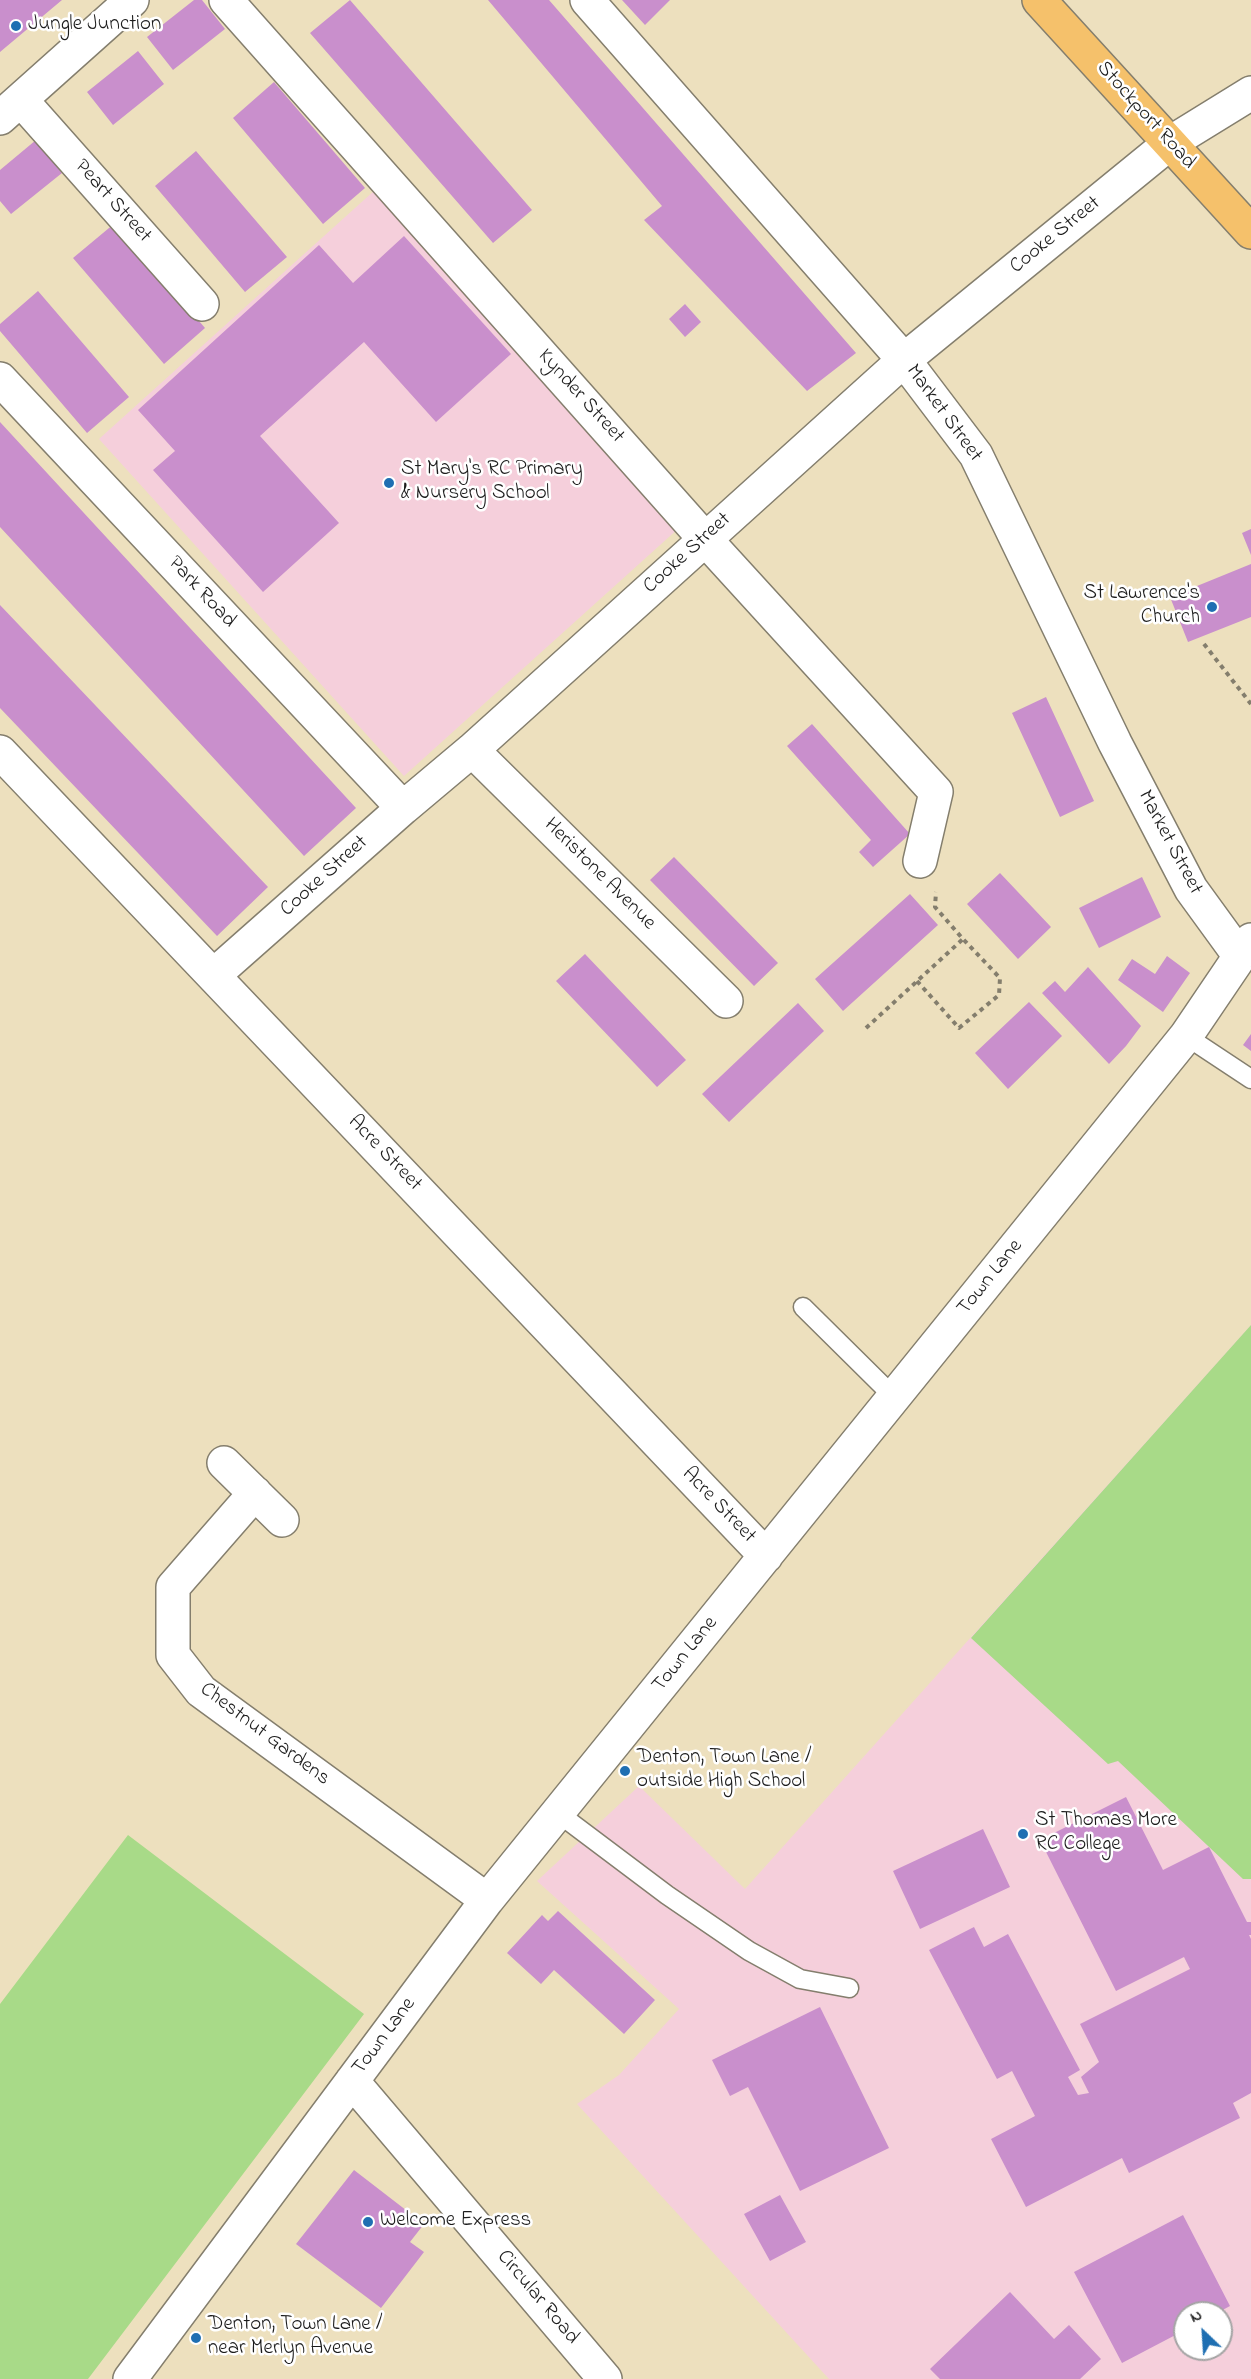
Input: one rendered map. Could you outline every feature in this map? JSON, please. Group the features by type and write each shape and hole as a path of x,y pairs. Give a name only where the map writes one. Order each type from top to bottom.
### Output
{"highway":[{"name":"Stockport Road","path":"1039,0 1251,232"}],"street":[{"path":"10,109 132,0"},
{"name":"Kynder Street","path":"226,0 705,539 936,792 920,861"},
{"name":"Market Street","path":"587,0 904,360 976,455 1115,743 1191,889 1245,948"},
{"name":"Cooke Street","path":"214,975 472,750 904,360 1170,142 1251,93"},
{"name":"Peart Street","path":"10,109 202,304"},
{"name":"Park Road","path":"0,379 403,808"},
{"name":"Heristone Avenue","path":"472,750 726,1001"},
{"name":"Acre Street","path":"0,752 766,1557"},
{"name":"Town Lane","path":"130,2379 487,1900 1186,1036 1245,948"},
{"path":"224,1463 282,1520"},
{"name":"Chestnut Gardens","path":"255,1493 174,1587 173,1655 201,1691 487,1900"},
{"name":"Circular Road","path":"352,2080 605,2379"}],"lane":[{"path":"1186,1036 1251,1079"},
{"path":"803,1307 895,1398"},
{"path":"558,1813 667,1895 749,1951 800,1979 849,1988"}],"path":[{"path":"1204,644 1251,704"},
{"path":"917,981 959,1028 999,995 1000,978 935,907 936,878 920,861"},
{"path":"866,1028 963,939"}],"shaded area":[{"name":"St Mary's RC Primary & Nursery School","path":"375,190 680,527 404,776 99,439"},
{"name":"St Thomas More RC College","path":"1251,1325 1251,2379 829,2379 577,2104 619,2075 679,2009 537,1881 639,1786 745,1889"}],"green space":[{"path":"1251,1325 1251,1879 1243,1879 1118,1761 1108,1764 971,1638"},
{"path":"128,1835 364,2014 88,2379 0,2379 0,2004"}],"building":[{"name":"Jungle Junction","path":"0,0 62,0 0,52"},
{"path":"194,0 202,0 225,29 173,70 147,37"},
{"path":"350,0 532,210 493,243 310,33"},
{"path":"488,0 549,0 856,353 807,391 644,220 662,206"},
{"path":"622,0 670,0 645,25"},
{"path":"138,51 164,84 113,125 87,92"},
{"path":"274,82 365,188 323,224 233,118"},
{"path":"36,140 62,173 11,214 0,201 0,170"},
{"path":"196,151 287,257 245,292 155,186"},
{"path":"115,223 205,328 164,364 73,258"},
{"path":"404,236 511,354 436,422 364,342 260,436 339,523 263,592 153,470 175,451 138,410 319,245 353,283"},
{"path":"38,291 129,397 87,433 0,331 0,324"},
{"path":"685,304 701,322 685,337 669,319"},
{"path":"0,422 356,808 304,856 0,527"},
{"name":"St Lawrence's Church","path":"1251,529 1251,555 1242,533"},
{"name":"St Lawrence's Church","path":"1251,564 1251,617 1188,642 1170,597"},
{"path":"0,605 268,887 217,936 0,708"},
{"path":"1046,697 1094,801 1060,817 1012,713"},
{"path":"812,724 910,834 873,867 859,852 871,840 787,746"},
{"path":"674,857 778,963 754,986 650,880"},
{"path":"1000,873 1051,927 1018,959 967,904"},
{"path":"1142,877 1161,917 1099,948 1079,908"},
{"path":"910,894 938,925 843,1011 815,979"},
{"path":"585,954 686,1060 657,1087 556,981"},
{"path":"1167,956 1190,973 1163,1012 1118,980 1132,959 1155,974"},
{"path":"1088,967 1141,1026 1109,1064 1042,993 1055,981 1065,992"},
{"path":"1029,1002 1062,1036 1008,1089 975,1053"},
{"path":"798,1003 824,1031 729,1122 702,1094"},
{"path":"1251,1034 1251,1051 1243,1045"},
{"path":"1126,1797 1163,1870 1209,1847 1247,1922 1251,1922 1251,1935 1249,1935 1251,1939 1251,2093 1233,2103 1240,2118 1129,2173 1122,2158 1026,2207 991,2139 1035,2116 1012,2071 997,2079 929,1950 974,1927 984,1947 1008,1934 1080,2070 1068,2077 1078,2095 1089,2093 1081,2077 1099,2062 1080,2024 1190,1969 1184,1957 1116,1991 1040,1840"},
{"path":"983,1829 1010,1887 920,1929 893,1871"},
{"path":"558,1911 655,2000 624,2034 554,1970 541,1984 507,1953 542,1915 548,1921"},
{"path":"820,2007 889,2148 800,2191 748,2087 730,2096 712,2060"},
{"path":"354,2170 424,2224 410,2242 424,2252 381,2308 296,2244"},
{"path":"780,2195 806,2242 770,2261 744,2214"},
{"path":"1183,2215 1227,2301 1173,2301 1173,2336 1122,2363 1074,2272"},
{"path":"1010,2292 1054,2339 1069,2325 1101,2359 1080,2379 940,2379 930,2369"}],"place":[{"name":"Jungle Junction","path":"16,26"},
{"name":"St Mary's RC Primary & Nursery School","path":"389,483"},
{"name":"St Lawrence's Church","path":"1212,607"},
{"name":"Denton, Town Lane / outside High School","path":"625,1771"},
{"name":"St Thomas More RC College","path":"1023,1834"},
{"name":"Welcome Express","path":"368,2222"},
{"name":"Denton, Town Lane / near Merlyn Avenue","path":"196,2338"}]}
